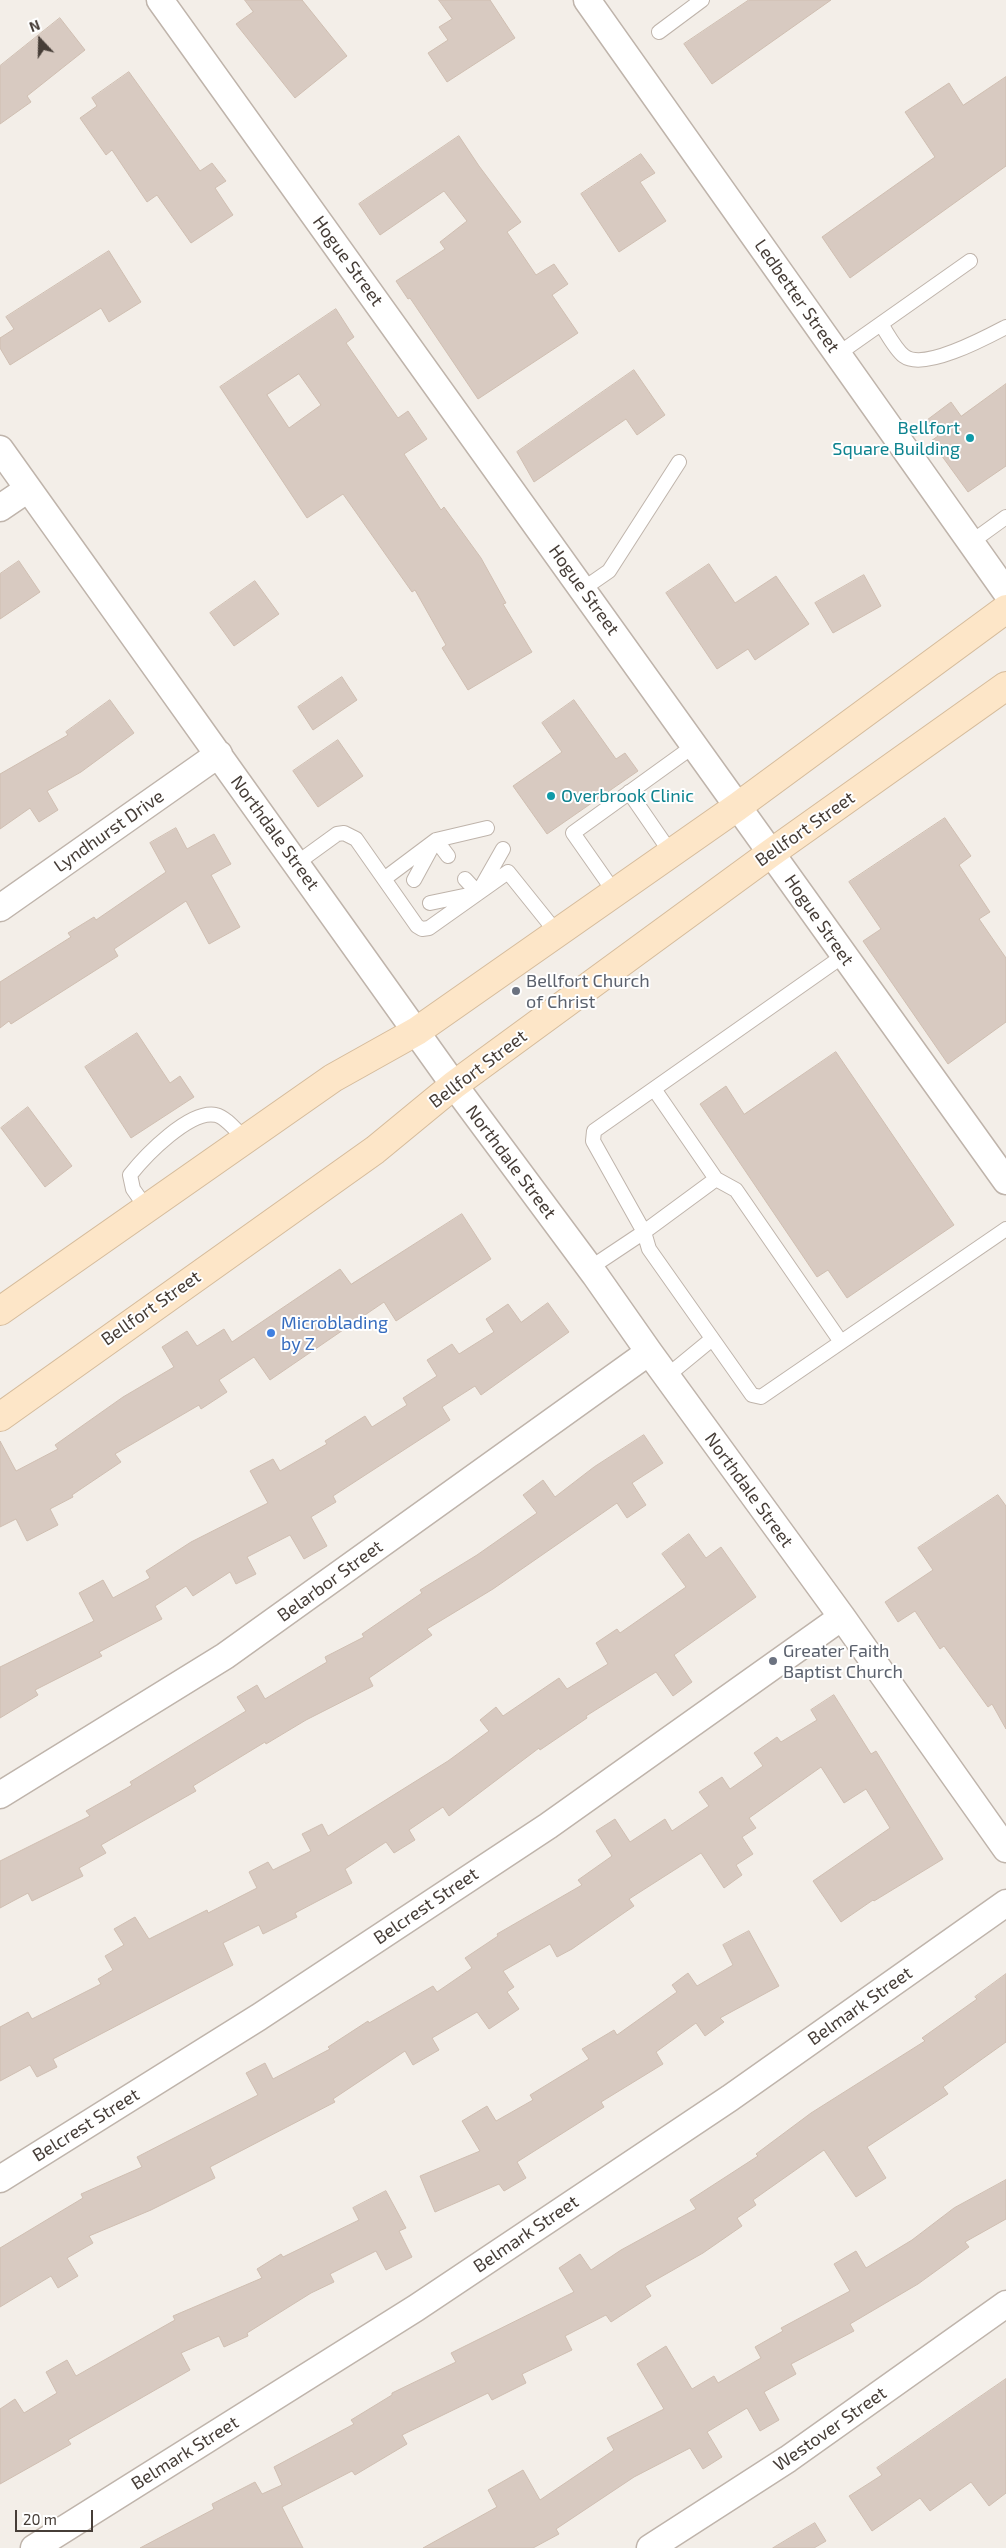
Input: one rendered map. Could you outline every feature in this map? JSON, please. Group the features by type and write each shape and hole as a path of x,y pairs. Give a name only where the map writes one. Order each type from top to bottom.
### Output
{"main road":[{"path":"0,1311 333,1078 418,1031 453,1004 557,934 737,807 1006,609"},
{"name":"Bellfort Street","path":"0,1417 374,1150 454,1085 771,853 1006,686"}],"street":[{"name":"Hogue Street","path":"160,0 1006,1181"},
{"name":"Ledbetter Street","path":"587,0 1006,592"},
{"name":"Northdale Street","path":"0,449 418,1031 454,1085 590,1268 842,1617 1006,1850"},
{"path":"0,508 28,489"},
{"name":"Lyndhurst Drive","path":"0,908 219,754"},
{"name":"Belarbor Street","path":"0,1795 225,1656 649,1352"},
{"name":"Belcrest Street","path":"0,2179 259,2017 548,1826 842,1617"},
{"name":"Belmark Street","path":"34,2548 416,2308 730,2098 1006,1903"},
{"name":"Westover Street","path":"650,2548 788,2459 1006,2304"}],"lane":[{"path":"659,32 702,0"},
{"path":"838,354 970,261"},
{"path":"881,324 904,356 914,359 955,351 1006,327"},
{"path":"583,589 609,571 679,462"},
{"path":"970,543 1006,517"},
{"path":"615,893 572,833 695,745"},
{"path":"629,792 671,853"},
{"path":"384,879 436,840 488,828"},
{"path":"297,863 337,834 344,833 356,838 417,926 422,930 429,928 508,872 557,934"},
{"path":"436,840 471,840"},
{"path":"436,840 448,856"},
{"path":"430,868 436,840"},
{"path":"414,880 436,840"},
{"path":"430,904 478,893 503,849"},
{"path":"478,893 487,862"},
{"path":"465,879 478,893"},
{"path":"446,890 478,893"},
{"path":"843,956 594,1132 593,1141 644,1232 649,1249 752,1395 761,1397 1006,1229"},
{"path":"654,1089 716,1179 736,1190 842,1342"},
{"path":"147,1209 133,1189 130,1175 146,1155 179,1129 204,1114 218,1115 246,1140"},
{"path":"590,1268 644,1232 716,1179"},
{"path":"667,1376 712,1339"}],"building":[{"path":"245,0 302,0 347,56 295,98 236,24 253,12"},
{"path":"439,0 490,0 515,38 447,82 428,53 448,40 439,27 452,19"},
{"path":"749,0 831,0 712,84 684,44"},
{"path":"60,18 85,50 27,96 31,102 0,124 0,66"},
{"path":"129,72 200,171 212,163 226,181 215,188 233,215 191,243 157,195 147,202 112,150 106,155 80,118 97,106 92,98"},
{"path":"1006,77 1006,166 850,278 822,237 935,157 905,112 949,83 963,105"},
{"path":"459,136 521,222 507,232 536,275 554,264 568,284 552,295 578,333 478,399 410,298 408,299 396,281 445,249 440,242 467,221 444,191 380,235 359,204"},
{"path":"641,154 655,173 640,182 666,221 619,252 581,194"},
{"path":"109,251 141,302 109,322 101,308 10,365 0,348 0,338 14,329 6,317"},
{"path":"336,309 354,337 346,343 398,418 408,411 427,439 404,454 441,510 444,507 481,558 506,603 503,604 532,652 468,690 442,648 446,645 415,590 412,592 343,494 307,518 220,387","holes":["299,374 321,405 289,428 267,395"]},
{"path":"634,370 665,415 637,435 626,419 534,482 517,452"},
{"name":"Bellfort Square Building","path":"1006,384 1006,466 968,492 931,441 938,436 927,420 951,402 961,416"},
{"path":"19,561 40,592 0,619 0,574"},
{"path":"709,564 735,603 776,576 809,624 755,660 748,649 717,669 666,593"},
{"path":"864,575 881,606 833,633 815,603"},
{"path":"255,581 279,614 234,646 210,613"},
{"path":"342,677 357,700 313,730 298,707"},
{"path":"110,700 134,733 81,772 47,791 58,810 39,822 30,808 0,829 0,774 68,735 66,732"},
{"path":"574,700 616,759 625,753 638,771 547,834 513,786 562,752 542,723"},
{"path":"338,740 363,776 318,807 293,771"},
{"path":"945,818 971,856 959,865 990,912 979,919 1006,958 1006,1022 948,1064 863,941 881,929 849,882"},
{"path":"176,828 187,849 214,834 231,864 211,875 240,927 209,944 186,901 114,949 118,956 11,1024 9,1021 0,1028 0,982 71,937 68,933 94,917 96,920 166,872 150,843"},
{"path":"137,1033 170,1083 180,1076 194,1097 131,1138 85,1067"},
{"path":"836,1052 954,1225 847,1298 828,1270 817,1277 700,1104 726,1086 744,1114"},
{"path":"28,1107 72,1166 45,1187 1,1128"},
{"path":"462,1214 491,1259 396,1321 384,1302 270,1380 254,1357 219,1380 227,1392 201,1409 199,1405 115,1454 121,1462 72,1495 73,1497 50,1509 58,1525 27,1541 16,1519 0,1527 0,1441 16,1471 58,1449 55,1445 123,1397 174,1367 162,1347 187,1331 197,1346 224,1329 232,1342 340,1269 351,1284"},
{"path":"548,1303 569,1332 481,1395 475,1386 442,1407 450,1420 333,1496 336,1502 311,1517 327,1546 304,1559 290,1535 247,1557 256,1574 236,1584 230,1572 193,1596 186,1586 155,1606 162,1619 99,1652 102,1656 35,1690 38,1695 0,1718 0,1667 94,1621 79,1593 103,1580 113,1598 150,1578 146,1571 191,1542 268,1503 250,1471 273,1459 280,1471 327,1444 325,1441 365,1416 372,1427 407,1405 403,1398 437,1376 427,1360 452,1344 459,1354 494,1332 486,1319 508,1304 521,1322"},
{"path":"644,1435 663,1463 632,1483 646,1505 627,1518 617,1503 493,1589 427,1629 432,1635 369,1678 373,1686 306,1720 266,1744 265,1742 193,1786 196,1791 101,1845 106,1853 79,1868 83,1876 32,1901 28,1893 0,1908 0,1861 90,1816 86,1811 132,1785 130,1782 246,1711 237,1697 257,1685 265,1699 327,1662 325,1657 364,1637 362,1634 422,1593 420,1590 477,1555 537,1513 523,1495 543,1480 555,1497 594,1467"},
{"path":"998,1495 1006,1506 1006,1729 992,1704 988,1707 944,1646 940,1649 915,1611 898,1622 885,1602 933,1570 918,1548"},
{"path":"689,1534 706,1558 721,1547 756,1597 674,1655 692,1682 673,1696 656,1672 586,1716 587,1718 540,1750 539,1748 449,1816 443,1807 409,1830 415,1840 394,1853 386,1842 345,1869 352,1883 295,1913 297,1917 263,1934 259,1925 223,1943 233,1965 53,2059 57,2067 37,2077 30,2065 0,2081 0,2027 28,2012 32,2019 101,1984 98,1979 113,1970 105,1956 124,1945 114,1929 135,1917 149,1939 207,1910 208,1913 257,1888 249,1872 268,1862 273,1870 311,1851 302,1834 322,1824 328,1836 448,1761 489,1731 480,1720 496,1707 503,1716 559,1678 567,1689 608,1664 596,1643 617,1629 620,1633 686,1587 662,1554"},
{"path":"834,1695 871,1754 876,1751 943,1859 873,1900 841,1922 813,1881 890,1828 866,1789 844,1803 821,1767 749,1818 756,1828 742,1837 753,1854 736,1865 742,1875 724,1888 701,1853 629,1899 634,1906 572,1949 557,1957 550,1944 503,1971 514,1987 507,1992 519,2009 489,2029 477,2012 432,2038 439,2050 413,2065 405,2051 333,2099 335,2102 210,2167 215,2178 151,2210 89,2236 93,2243 67,2258 78,2276 58,2288 51,2276 0,2307 0,2248 83,2198 81,2194 142,2167 137,2157 258,2095 246,2073 265,2063 273,2079 330,2049 328,2047 368,2021 369,2023 433,1986 437,1992 472,1968 465,1958 498,1936 497,1934 582,1885 578,1880 612,1856 596,1831 615,1819 630,1842 665,1819 672,1831 709,1806 699,1792 722,1777 730,1789 763,1766 754,1753 777,1737 781,1742 817,1720 811,1710"},
{"path":"749,1931 779,1986 720,2018 724,2022 705,2036 696,2023 656,2052 663,2064 601,2102 604,2107 517,2162 526,2178 504,2191 499,2184 435,2212 420,2176 480,2151 462,2121 487,2106 496,2121 533,2100 530,2095 589,2059 582,2049 614,2030 617,2035 677,1992 672,1985 688,1973 697,1986 733,1965 723,1945"},
{"path":"1006,1974 1006,2042 943,2087 948,2094 867,2147 886,2178 856,2197 824,2150 753,2200 756,2205 737,2218 742,2226 703,2253 645,2286 651,2296 611,2322 606,2315 565,2336 572,2350 522,2374 526,2383 492,2400 488,2393 402,2435 407,2444 355,2475 352,2471 282,2507 303,2548 140,2548 214,2509 212,2504 255,2482 262,2494 282,2485 274,2467 354,2424 351,2420 392,2395 392,2393 456,2362 451,2353 574,2292 559,2268 580,2254 591,2270 621,2250 696,2209 690,2200 758,2156 756,2154 811,2113 925,2041 922,2038 977,1999 975,1997"},
{"path":"1006,2180 1006,2219 965,2242 969,2247 918,2284 850,2324 854,2331 791,2364 796,2374 764,2392 779,2420 760,2431 747,2408 707,2432 722,2457 703,2469 690,2448 634,2477 556,2529 559,2534 533,2548 423,2548 497,2507 488,2490 523,2470 540,2500 614,2450 607,2438 664,2409 637,2364 666,2346 692,2389 714,2376 718,2383 761,2358 755,2347 783,2331 781,2328 850,2291 834,2264 856,2251 866,2268 912,2240 954,2208"},
{"path":"386,2191 406,2228 399,2231 412,2257 386,2270 376,2251 330,2274 334,2282 311,2293 247,2333 248,2336 224,2347 219,2336 181,2353 190,2370 68,2440 71,2444 0,2484 0,2409 15,2399 24,2413 57,2393 46,2372 67,2360 76,2376 175,2320 173,2316 262,2278 257,2269 281,2254 283,2257 359,2220 353,2208"},
{"path":"1006,2379 1006,2493 989,2506 971,2482 930,2511 920,2498 872,2531 849,2496 882,2475 877,2468"},
{"path":"815,2523 826,2541 814,2548 773,2548"}],"place":[{"name":"Bellfort Square Building","path":"970,438"},
{"name":"Overbrook Clinic","path":"551,796"},
{"name":"Bellfort Church of Christ","path":"516,991"},
{"name":"Microblading by Z","path":"271,1333"},
{"name":"Greater Faith Baptist Church","path":"773,1661"}]}
